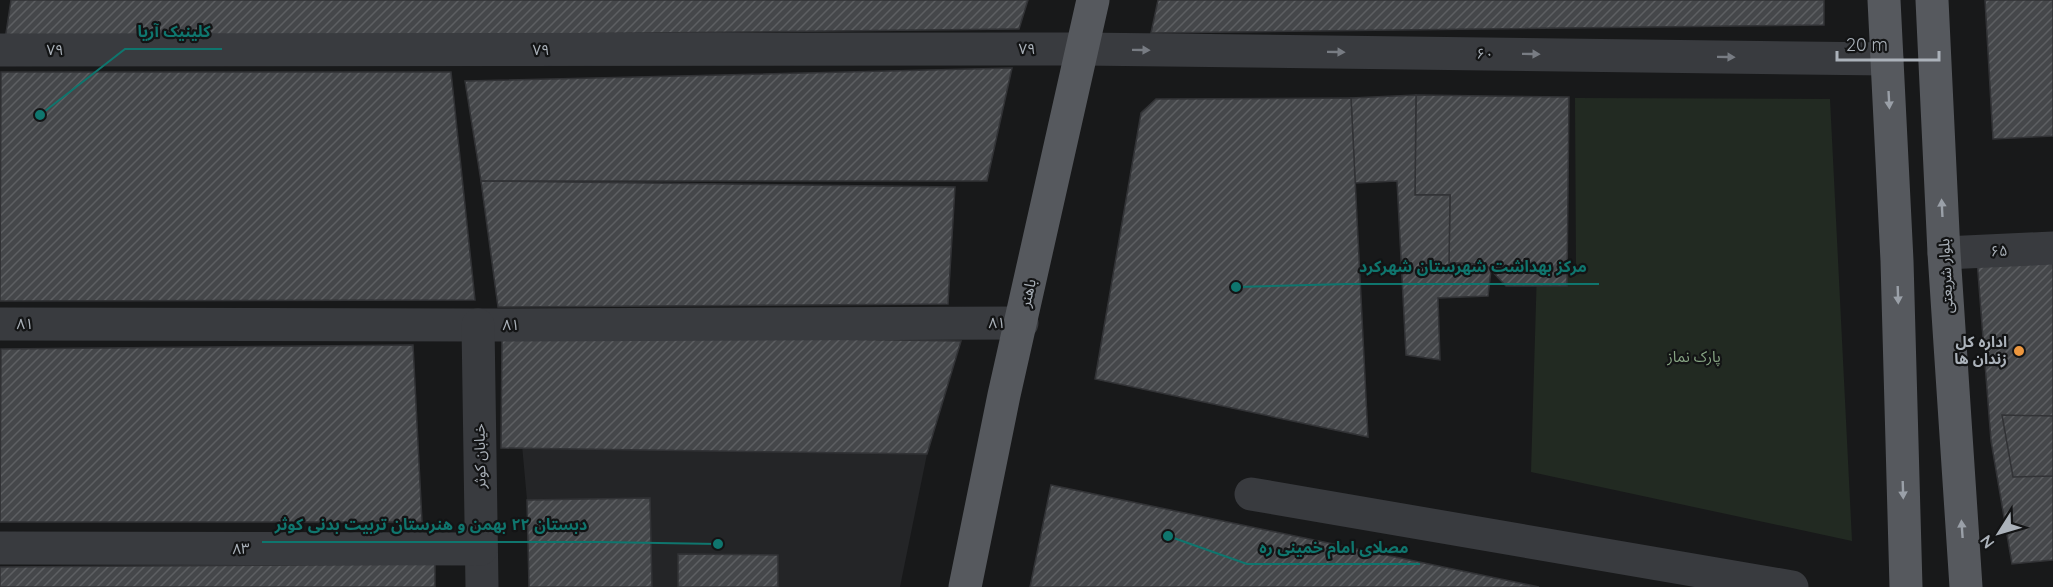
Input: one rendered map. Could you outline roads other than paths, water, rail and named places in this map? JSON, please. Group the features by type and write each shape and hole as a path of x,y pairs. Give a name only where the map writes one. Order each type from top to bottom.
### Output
{"main road":[{"name":"باهنر","path":"965,587 1004,395 1093,0"},
{"path":"1884,0 1897,261 1906,587"},
{"name":"بلوار شریعتی","path":"1932,0 1944,253 1965,587"}],"street":[{"name":"۷۹","path":"0,50 1082,49"},
{"name":"۶۰","path":"1082,49 1887,59"},
{"name":"۶۵","path":"1944,253 2053,248"},
{"name":"۸۱","path":"0,324 1022,323"},
{"name":"خیابان کوثر","path":"478,325 482,587"},
{"path":"1251,494 1792,587"},
{"name":"۸۳","path":"0,548 481,549"}],"place":[{"name":"کلینیک آریا","path":"40,115"},
{"name":"مرکز بهداشت شهرستان شهرکرد","path":"1236,287"},
{"name":"اداره کل زندان ها","path":"2019,351"},
{"name":"مصلای امام خمینی ره","path":"1168,536"},
{"name":"دبستان ۲۲ بهمن و هنرستان تربیت بدنی کوثر","path":"718,544"}],"park label":[{"name":"پارک نماز","path":"1694,357"}]}
